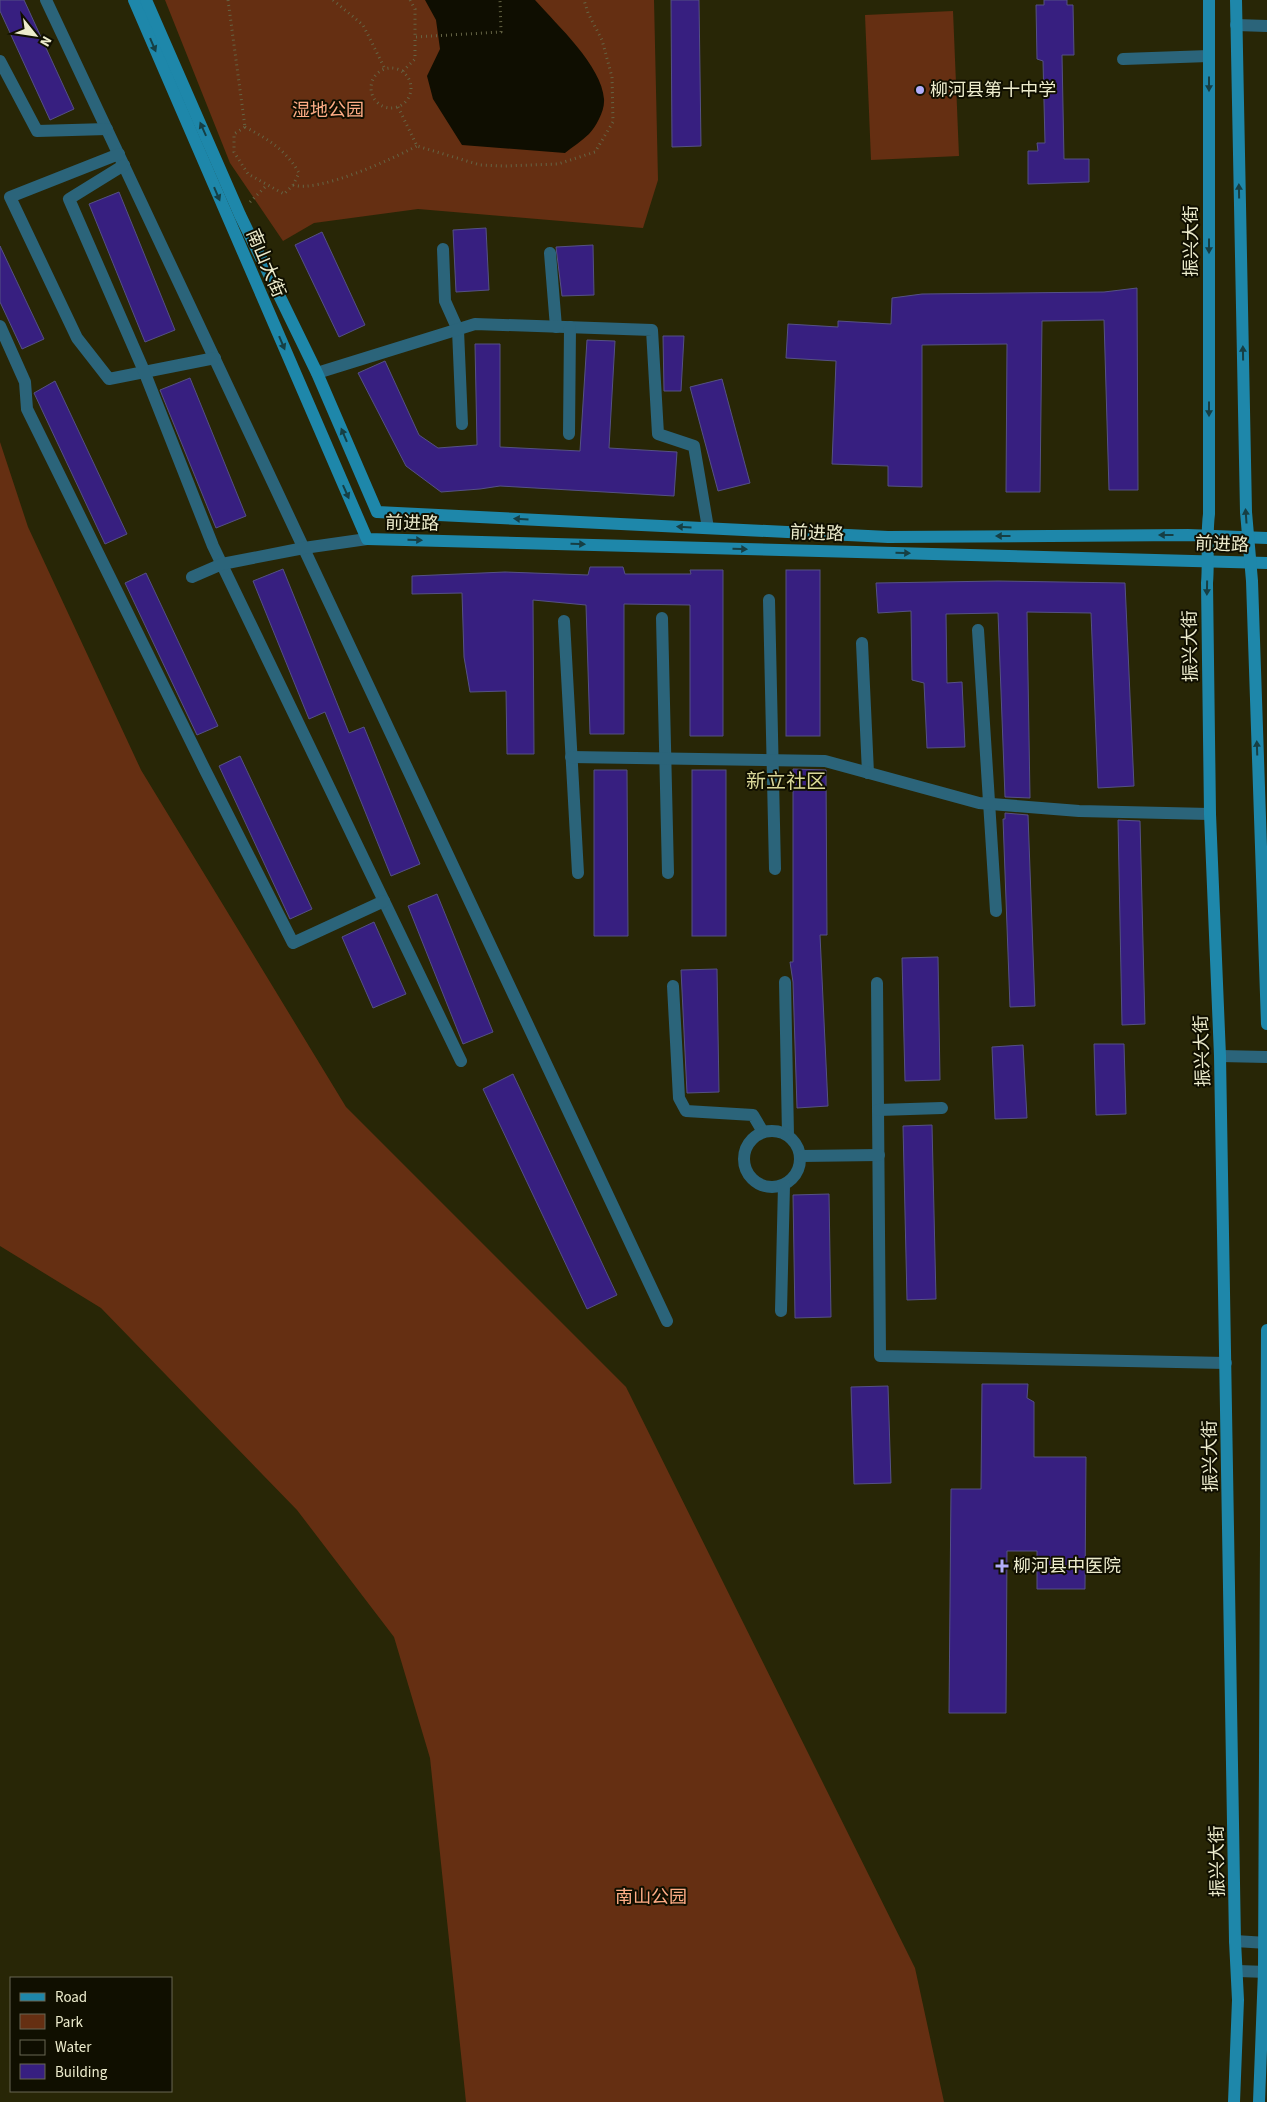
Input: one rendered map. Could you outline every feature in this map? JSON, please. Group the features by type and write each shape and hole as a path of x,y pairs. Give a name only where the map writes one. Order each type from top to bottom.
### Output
{"street":[{"path":"46,0 667,1320"},
{"name":"南山大街","path":"134,0 367,539"},
{"name":"南山大街","path":"146,0 240,215 317,373 377,512"},
{"name":"振兴大街","path":"1209,0 1209,514 1206,535 1209,562 1207,583 1210,814 1220,1056 1235,1941 1238,1971 1234,2102"},
{"path":"1236,0 1246,502 1250,562 1267,1024"},
{"path":"1236,25 1267,26"},
{"path":"1123,59 1208,56"},
{"path":"0,61 37,131 107,129"},
{"path":"121,160 68,199 144,371 222,564 461,1061"},
{"path":"121,160 10,197 77,338 109,378 214,358"},
{"path":"443,249 445,301 458,330 462,424"},
{"path":"550,254 556,327"},
{"path":"317,373 475,324 652,330 658,434 694,446 708,528"},
{"path":"0,326 25,382 27,409 204,770 293,943 384,901"},
{"path":"569,434 570,327"},
{"name":"前进路","path":"377,512 888,537 1206,535 1267,538"},
{"path":"192,577 222,564 304,548 367,539"},
{"name":"前进路","path":"367,539 1267,563"},
{"path":"769,600 775,869"},
{"path":"662,618 668,873"},
{"path":"564,621 578,873"},
{"path":"978,630 996,911"},
{"path":"862,643 868,773"},
{"path":"571,757 825,761 979,803 1079,811 1210,814"},
{"path":"785,982 788,1135"},
{"path":"877,983 880,1356 1226,1362"},
{"path":"673,986 679,1098 686,1111 753,1115 763,1132"},
{"path":"1220,1056 1267,1057"},
{"path":"878,1110 942,1108"},
{"path":"763,1132 780,1132 788,1135 799,1148 801,1156 799,1168 794,1178 784,1185 770,1188 755,1182 746,1170 744,1155 746,1148 756,1136 763,1132"},
{"path":"801,1156 879,1155"},
{"path":"781,1311 784,1185"},
{"path":"1259,2102 1266,1971 1267,1330"},
{"path":"1235,1941 1266,1943"},
{"path":"1238,1971 1266,1971"}],"path":[{"path":"228,0 245,127"},
{"path":"333,0 363,26 385,69"},
{"path":"403,71 415,59 415,9 410,0"},
{"path":"415,37 501,32 500,0"},
{"path":"293,185 301,187 332,180 390,160 417,146 480,165 504,166 558,164 595,152 614,122 612,77 602,40 588,13 584,0"},
{"path":"391,68 403,71 410,82 411,88 408,99 398,107 384,106 374,98 372,84 379,72 385,69 391,68"},
{"path":"398,107 417,146"},
{"path":"245,127 268,139 290,157 299,173 293,185 284,194 248,174 234,152 234,134 245,127"},
{"path":"240,215 267,185"}],"green space":[{"name":"湿地公园","path":"165,0 654,0 658,180 643,228 418,209 314,223 283,241 230,163"},
{"path":"953,11 959,156 871,160 865,15"},
{"name":"南山公园","path":"0,442 28,527 141,770 346,1107 626,1387 915,1968 944,2102 466,2102 430,1758 394,1637 297,1510 101,1308 0,1246"}],"water":[{"path":"425,0 535,0 577,46 595,73 601,86 604,104 600,118 592,131 565,153 462,145 433,99 427,76 440,49 436,20"}],"building":[{"path":"0,0 24,0 74,109 50,120 0,11"},
{"path":"671,0 699,0 701,146 672,147"},
{"path":"1044,0 1067,0 1067,5 1073,5 1074,55 1062,55 1064,159 1089,159 1089,182 1028,184 1028,151 1038,151 1037,143 1045,143 1043,61 1037,59 1036,5 1044,5"},
{"path":"119,192 175,330 145,342 89,204"},
{"path":"486,228 489,290 456,292 453,230"},
{"path":"322,232 365,325 339,337 295,245"},
{"path":"593,245 594,295 562,296 556,247"},
{"path":"0,246 44,339 22,349 0,302"},
{"path":"1137,288 1138,490 1109,490 1104,320 1042,321 1040,492 1006,492 1007,344 922,345 922,487 888,486 888,466 832,464 836,361 786,358 788,324 838,327 838,321 891,324 892,298 922,294 1104,292"},
{"path":"663,336 684,336 681,391 664,391"},
{"path":"587,340 615,341 609,448 677,452 674,496 500,486 441,492 406,466 358,373 385,361 419,435 438,448 477,445 475,344 500,344 500,447 580,451"},
{"path":"190,378 246,516 216,528 160,390"},
{"path":"722,379 750,483 718,491 690,387"},
{"path":"55,381 127,534 105,544 34,393"},
{"path":"590,567 623,567 625,574 691,574 690,570 723,570 723,736 690,736 690,605 624,604 624,734 590,734 586,605 533,600 534,754 507,754 506,691 470,692 464,657 462,593 412,594 412,576 505,572 588,575"},
{"path":"283,569 349,733 364,727 420,864 391,876 325,712 309,719 253,581"},
{"path":"786,570 820,570 820,736 786,736"},
{"path":"146,573 218,726 197,735 125,583"},
{"path":"998,581 1125,583 1134,786 1098,788 1091,613 1027,612 1030,798 1005,797 998,613 946,614 947,683 962,682 965,747 927,748 924,683 912,680 911,611 878,613 876,583"},
{"path":"240,756 312,909 290,919 219,766"},
{"path":"793,769 826,770 827,935 820,935 828,1106 797,1108 793,982 790,962 793,962"},
{"path":"594,770 627,770 628,936 594,936"},
{"path":"692,770 726,770 726,936 692,936"},
{"path":"1005,813 1028,815 1035,1006 1010,1007 1003,819 1005,819"},
{"path":"1118,820 1140,821 1145,1024 1122,1025"},
{"path":"437,894 493,1032 463,1044 408,906"},
{"path":"374,922 406,994 373,1008 342,937"},
{"path":"938,957 940,1080 905,1081 902,958"},
{"path":"717,969 719,1092 687,1093 681,970"},
{"path":"1094,1044 1124,1044 1126,1114 1096,1115"},
{"path":"1023,1045 1027,1118 995,1119 992,1047"},
{"path":"513,1074 617,1295 587,1309 483,1089"},
{"path":"932,1125 936,1299 907,1300 903,1126"},
{"path":"829,1194 831,1317 795,1318 793,1195"},
{"path":"982,1384 1028,1384 1027,1398 1034,1402 1034,1457 1086,1457 1085,1589 1037,1589 1037,1551 1007,1551 1006,1713 949,1713 951,1489 981,1489"},
{"path":"888,1386 891,1483 854,1484 851,1387"}],"place":[{"name":"柳河县第十中学","path":"920,90"},
{"name":"柳河县中医院","path":"1002,1566"}],"district":[{"name":"新立社区","path":"786,781"}]}
